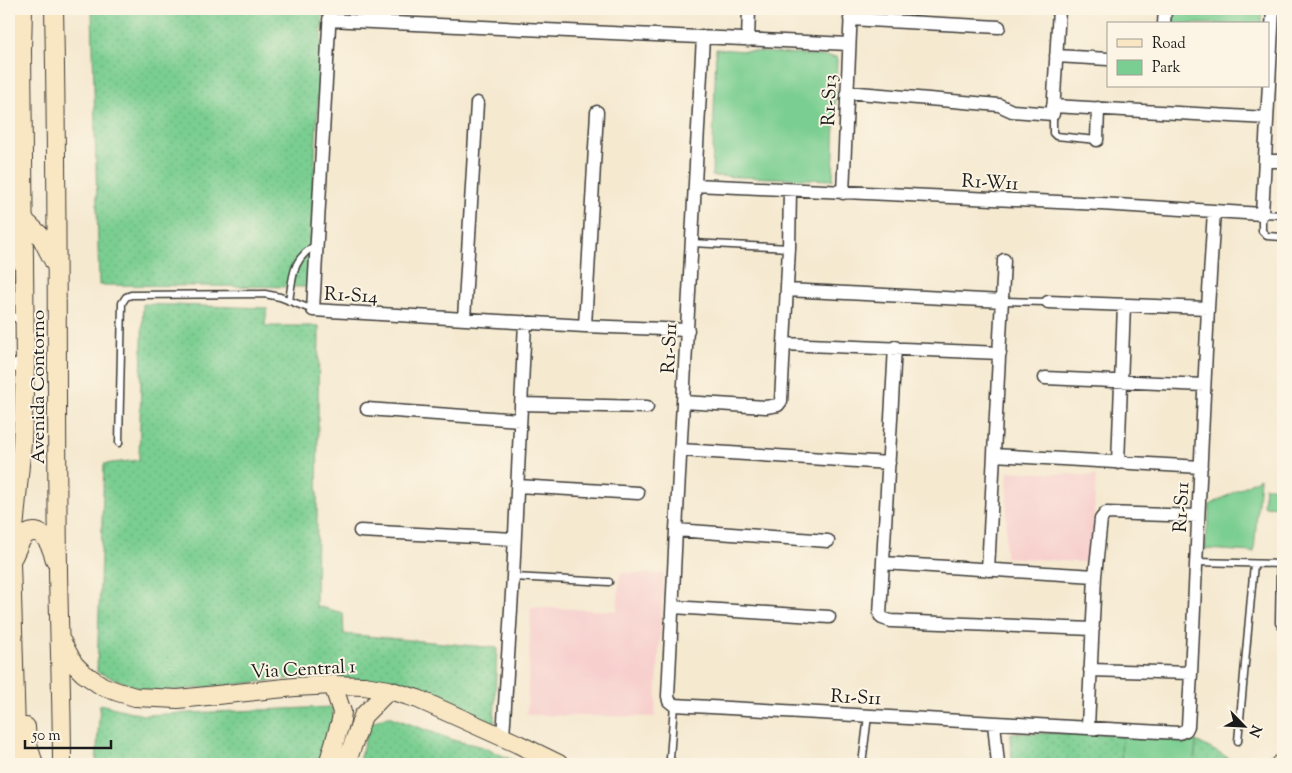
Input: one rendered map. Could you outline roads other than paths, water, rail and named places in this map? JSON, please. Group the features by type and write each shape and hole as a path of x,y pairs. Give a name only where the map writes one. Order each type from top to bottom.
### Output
{"main road":[{"name":"Avenida Contorno","path":"17,764 11,562 22,443 17,366 24,326 16,262 15,49 23,9"},
{"name":"Avenida Contorno","path":"54,9 58,269 58,570 62,764"},
{"path":"16,218 40,235 58,269"},
{"path":"11,562 21,541 27,534 39,534 52,547 58,570"},
{"name":"Via Central 1","path":"59,637 74,664 83,673 102,686 135,697 178,699 295,687 364,686 389,690 418,699 559,764"},
{"path":"14,646 22,667 26,692 27,742 34,764"},
{"path":"328,764 342,712 333,685"},
{"path":"346,764 363,716 389,690"}],"street":[{"path":"748,40 749,9"},
{"path":"1053,110 1059,9"},
{"path":"1164,22 1165,9"},
{"path":"1270,53 1273,9"},
{"path":"851,14 999,27"},
{"name":"R1-S13","path":"843,194 851,14"},
{"path":"330,15 704,38 849,44"},
{"name":"R1-S14","path":"330,15 313,310 688,330"},
{"name":"R1-S11","path":"704,38 668,696 669,701 674,705 1183,732 1188,726 1214,211"},
{"path":"1056,56 1107,59"},
{"path":"1262,214 1268,88"},
{"path":"847,92 1000,105 1012,111 1098,108 1267,118"},
{"path":"464,319 477,103"},
{"path":"1097,140 1098,108"},
{"path":"585,326 597,112"},
{"path":"1265,161 1283,161"},
{"name":"R1-W11","path":"695,186 1101,204 1262,214"},
{"path":"684,402 766,407 778,405 782,395 790,190"},
{"path":"9,250 16,262"},
{"path":"988,570 1004,260"},
{"path":"787,290 1003,301"},
{"path":"1048,302 1208,308"},
{"path":"1118,463 1124,305"},
{"path":"503,737 513,577 525,322"},
{"path":"784,344 895,347 1000,353"},
{"path":"895,347 880,615 886,620 1093,629"},
{"path":"1045,378 1204,385"},
{"path":"521,404 647,407"},
{"path":"367,409 520,420"},
{"path":"680,450 889,463"},
{"path":"994,455 1201,467"},
{"path":"517,486 638,493"},
{"path":"1088,727 1095,576 1100,522 1106,513 1198,516"},
{"path":"676,530 828,541"},
{"path":"360,531 514,539"},
{"path":"883,563 1095,576"},
{"path":"673,607 829,617"},
{"path":"1090,670 1191,673"},
{"path":"994,723 998,764"}],"lane":[{"path":"1053,110 1053,133 1056,136 1097,140"},
{"path":"1262,214 1262,231 1264,234 1283,237"},
{"name":"R1-W11","path":"1262,214 1283,215"},
{"path":"692,242 789,248"},
{"path":"289,301 293,275 298,262 306,251 317,244"},
{"path":"119,443 122,303 126,297 131,295 265,294 280,297 313,310"},
{"path":"1003,301 1048,302"},
{"path":"1196,562 1282,564 1279,623 1283,629"},
{"path":"1238,741 1254,564"},
{"path":"513,577 609,582"},
{"path":"673,764 670,758 674,705"},
{"path":"862,764 868,716"}]}
